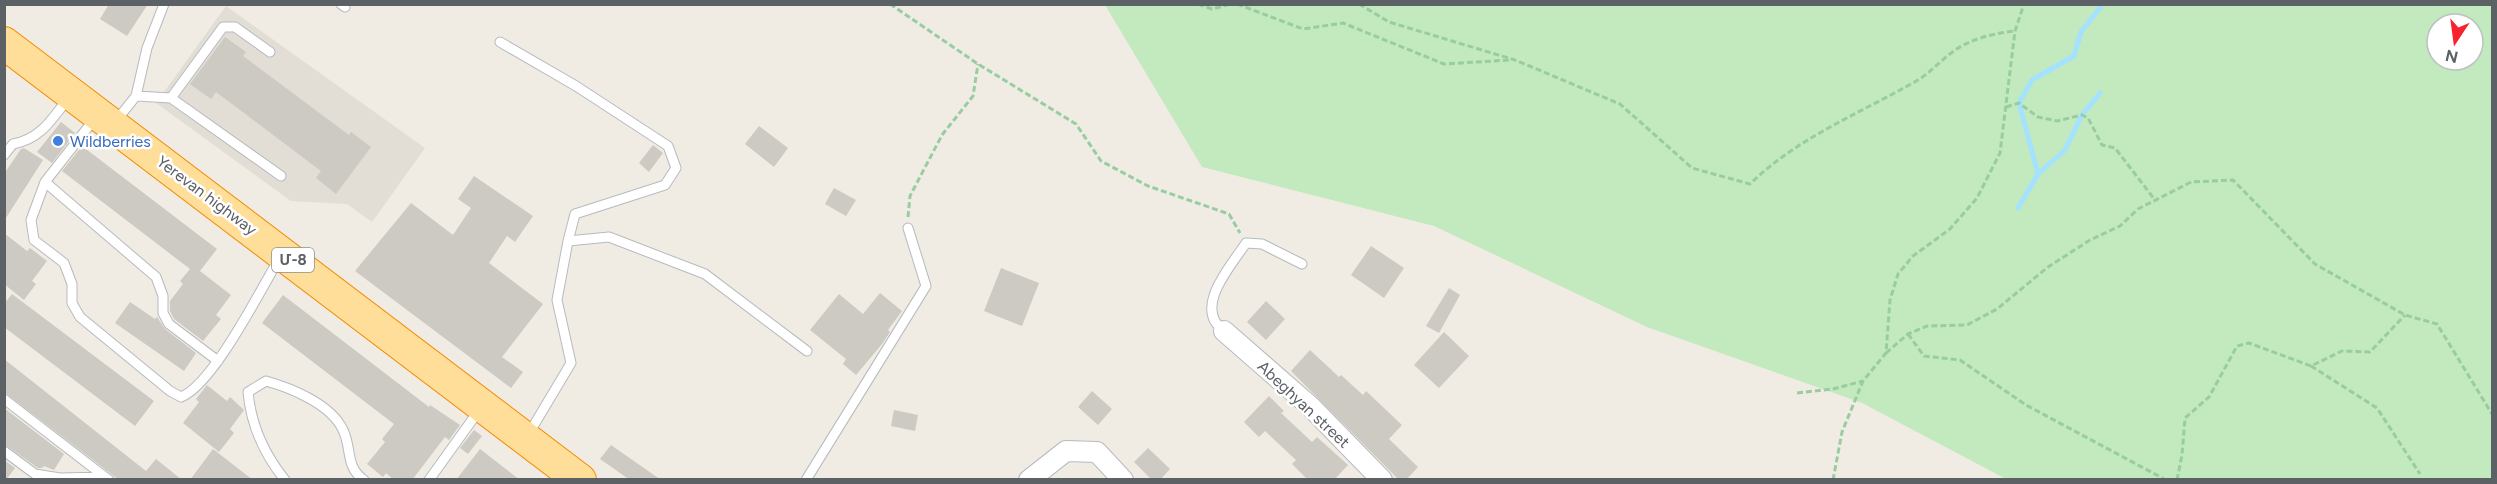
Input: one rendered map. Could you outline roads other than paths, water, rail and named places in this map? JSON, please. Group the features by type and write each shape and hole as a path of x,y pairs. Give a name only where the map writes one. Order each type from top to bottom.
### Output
{"highway":[{"name":"Yerevan highway","path":"4,43 107,118 580,480"}],"street":[{"name":"Abeghyan street","path":"1224,331 1311,407 1382,480"},
{"path":"1029,480 1066,451 1097,452 1123,480"}],"lane":[{"path":"164,4 147,48 136,96 107,118 45,182 32,220 34,240 64,263 72,284 72,303 80,317 170,391 181,397 188,394 218,361 282,252"},
{"path":"171,98 223,27 235,27 270,52"},
{"path":"500,42 576,86 668,146 676,168 665,185 575,214 557,300 571,363 526,437"},
{"path":"4,155 13,144 27,141 42,132 72,93"},
{"path":"136,96 171,98 281,176"},
{"path":"45,182 156,277 163,296 163,313 169,324 218,361"},
{"path":"806,480 926,286 908,228"},
{"path":"568,241 609,237 705,274 807,351"},
{"path":"1224,331 1215,324 1210,309 1215,292 1246,243 1262,244 1302,264"},
{"path":"285,480 266,454 250,414 248,392 266,381 291,388 323,407 343,430 355,474 364,480"},
{"path":"4,399 106,478"},
{"path":"434,478 483,405"},
{"path":"4,451 35,474 60,478 106,478"}],"waterway":[{"path":"2018,208 2038,174 2019,103 2032,80 2074,56 2081,32 2103,4"},
{"path":"2038,174 2065,150 2082,115 2100,93"}],"place":[{"name":"Wildberries","path":"58,141"}]}
